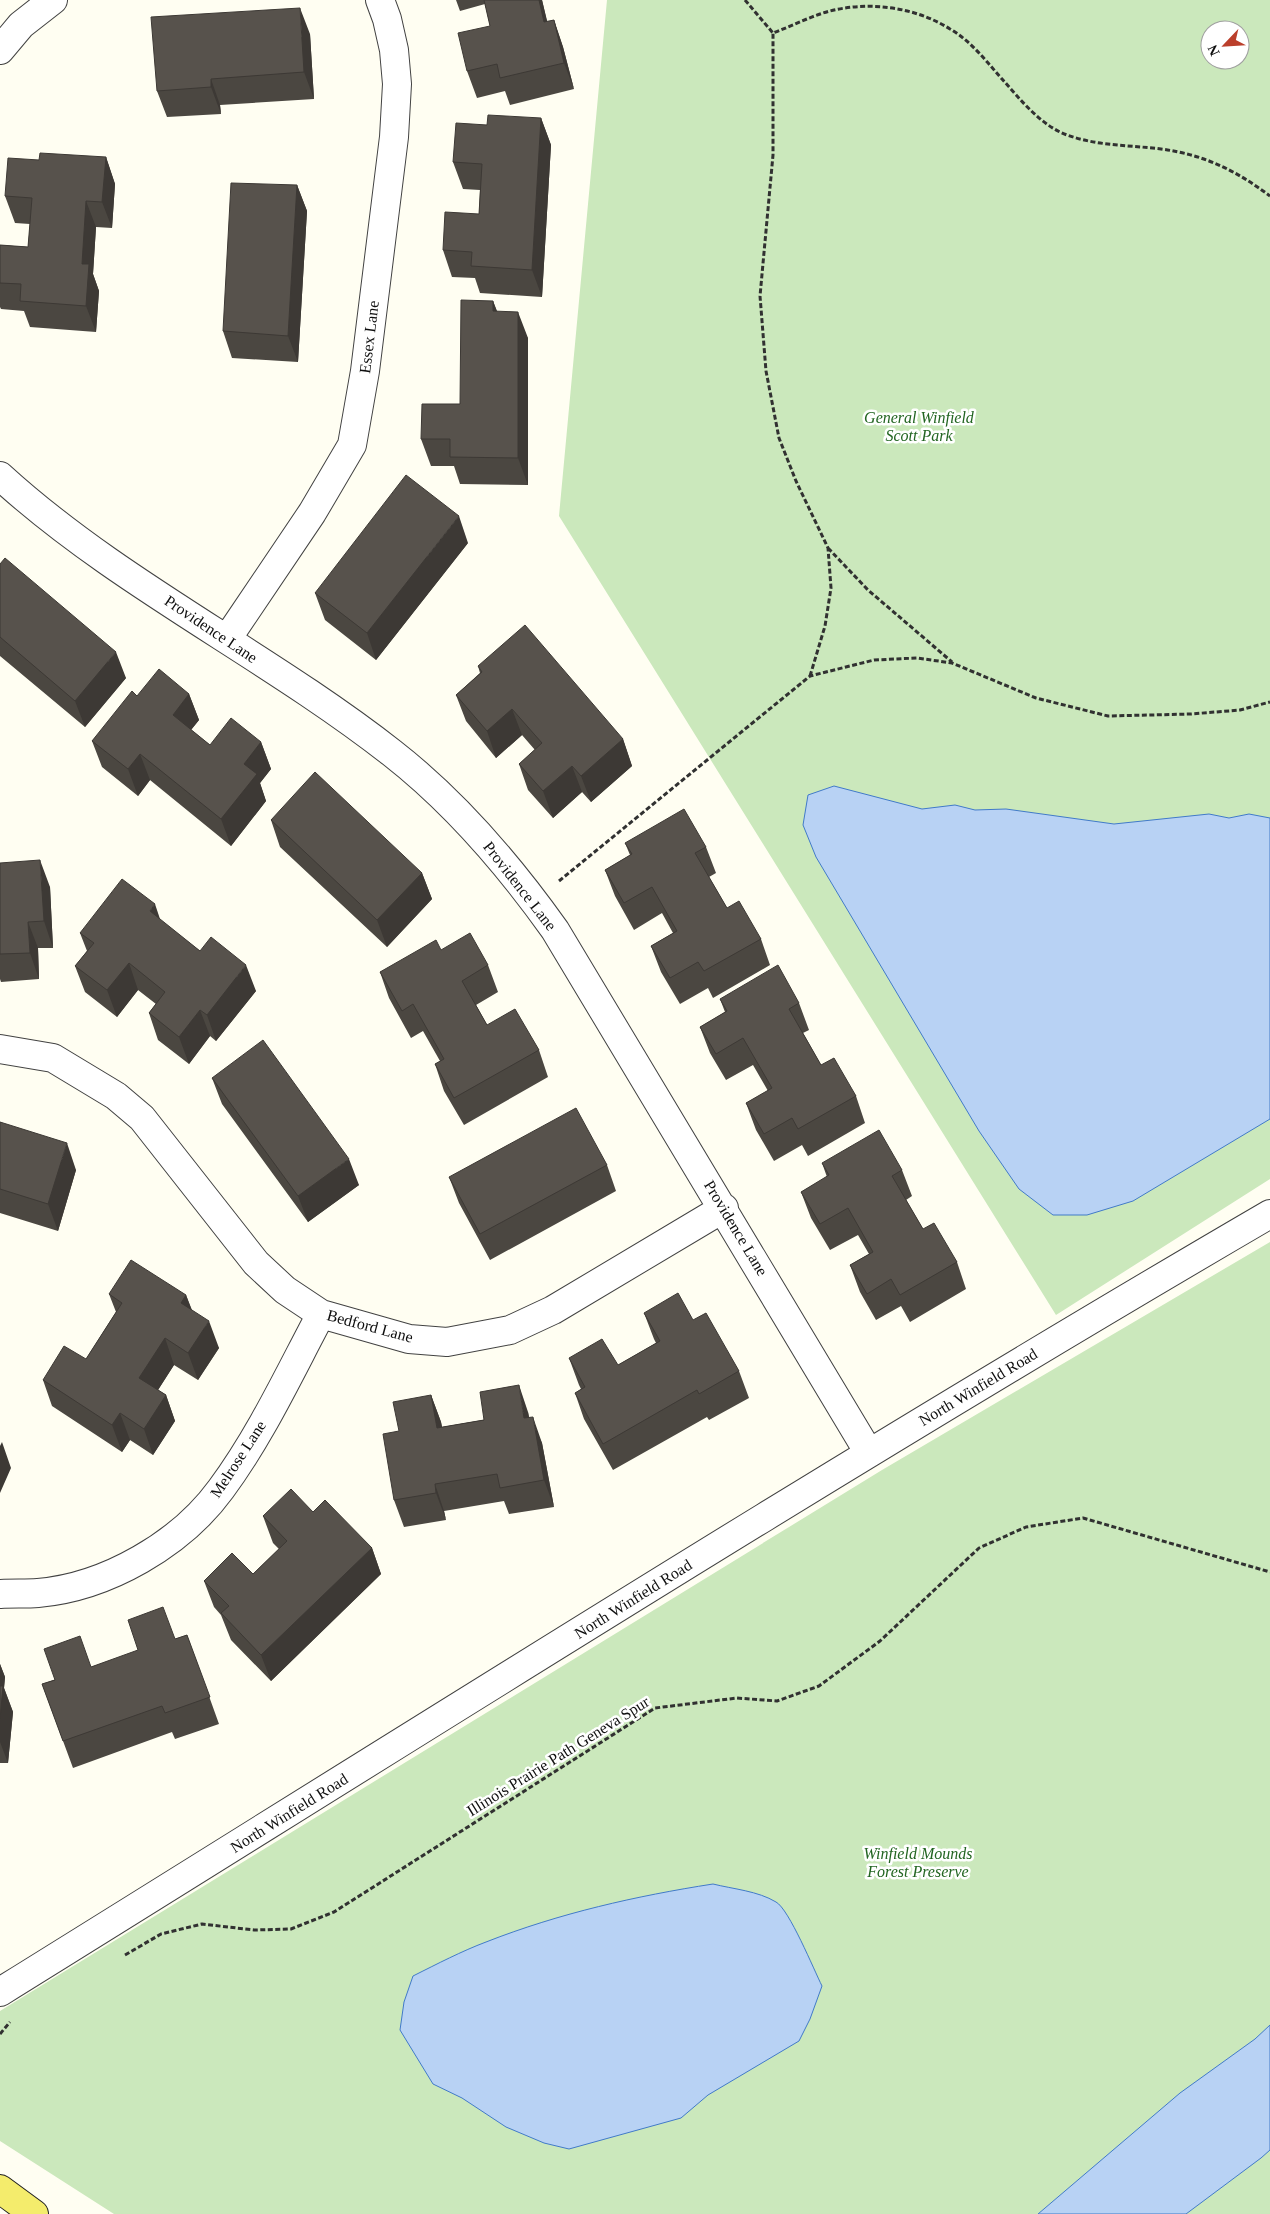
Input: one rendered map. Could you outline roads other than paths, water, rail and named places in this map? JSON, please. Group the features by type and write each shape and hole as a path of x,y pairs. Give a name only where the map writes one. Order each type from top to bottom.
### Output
{"main road":[{"path":"0,2189 34,2214"}],"street":[{"path":"0,50 21,25 53,0"},
{"name":"Essex Lane","path":"227,640 312,513 352,445 366,371 394,136 397,84 394,50 380,0"},
{"name":"Providence Lane","path":"0,476 63,530 392,754 445,799 488,843 523,885 555,930 724,1208 869,1453"},
{"name":"Bedford Lane","path":"0,1049 53,1058 116,1096 142,1118 256,1263 285,1290 321,1314 409,1339 447,1342 510,1330 553,1310 724,1208"},
{"name":"North Winfield Road","path":"0,1992 869,1453 1270,1214"},
{"name":"Melrose Lane","path":"0,1594 40,1593 90,1582 144,1557 181,1531 222,1489 252,1441 321,1314"}],"water":[{"path":"834,786 922,809 955,805 975,810 1006,809 1114,824 1209,814 1229,818 1249,814 1270,818 1270,1119 1133,1201 1087,1215 1053,1215 1019,1189 979,1131 816,857 803,825 808,795"},
{"path":"713,1884 761,1895 776,1902 788,1916 822,1986 810,2019 799,2041 708,2095 681,2118 569,2149 544,2143 506,2127 462,2098 433,2084 400,2030 404,2002 413,1976 459,1954 514,1932 570,1914 655,1894"},
{"path":"1270,2025 1270,2150 1261,2158 1186,2214 1038,2214 1180,2093 1255,2039"}],"park label":[{"name":"General Winfield Scott Park","path":"919,426"},
{"name":"Winfield Mounds Forest Preserve","path":"918,1862"}]}
